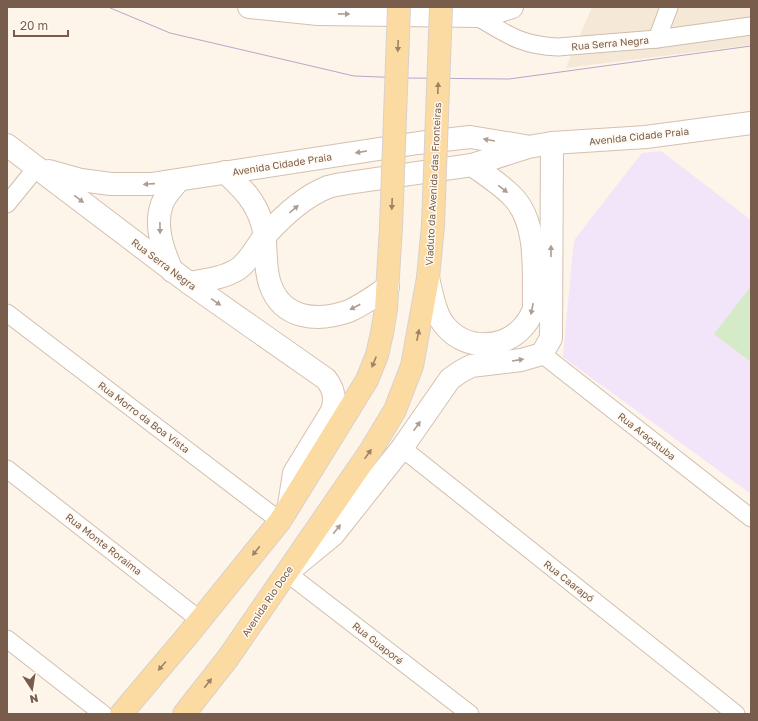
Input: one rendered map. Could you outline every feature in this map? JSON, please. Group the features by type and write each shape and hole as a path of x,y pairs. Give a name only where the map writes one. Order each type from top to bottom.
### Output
{"main road":[{"path":"249,7 318,14 476,16 491,14 512,7"},
{"path":"121,714 200,620 285,513 367,380 377,354 382,333 388,287 399,7"},
{"name":"Viaduto da Avenida das Fronteiras","path":"346,486 371,450 395,410 412,366 428,278 433,225 441,7"},
{"name":"Avenida Cidade Praia","path":"265,236 305,200 329,187 472,164 528,147 552,143 646,137 751,123"},
{"name":"Avenida Cidade Praia","path":"37,167 81,180 110,184 151,184 418,143 470,137 528,147"},
{"path":"287,573 333,535 402,448 450,379 471,366 522,360 542,354 551,338 552,143"},
{"name":"Rua Serra Negra","path":"7,145 172,271 326,379 333,389 334,404 332,411 294,472 285,513"},
{"path":"428,278 438,312 445,326 457,337 472,343 488,344 504,341 522,328 534,309 532,237 526,218 513,196 472,164"},
{"path":"225,172 246,192 252,200 262,222 265,236 267,273 274,294 284,306 300,315 310,317 335,315 350,310 388,287"},
{"path":"172,271 162,244 159,228 162,204 178,181"},
{"path":"189,283 219,278 238,268 244,264 265,236"},
{"name":"Avenida Rio Doce","path":"185,714 228,658 346,486"}],"street":[{"path":"657,39 670,7"},
{"name":"Rua Serra Negra","path":"476,16 512,38 536,45 558,47 657,39 751,26"},
{"path":"7,204 37,167"},
{"name":"Rua Morro da Boa Vista","path":"7,313 285,513"},
{"name":"Rua Araçatuba","path":"542,354 751,518"},
{"name":"Rua Caarapó","path":"402,448 736,714"},
{"name":"Rua Monte Roraima","path":"7,469 200,620"},
{"name":"Rua Guaporé","path":"287,573 470,714"},
{"path":"7,639 102,714"}],"shaded area":[{"path":"592,7 751,7 751,45 566,68"},
{"path":"661,151 751,220 751,494 563,357 575,239 642,153"}],"green space":[{"path":"751,286 751,362 714,334"}],"tram line":[{"path":"108,7 170,33 354,76 509,79 751,46"}]}
